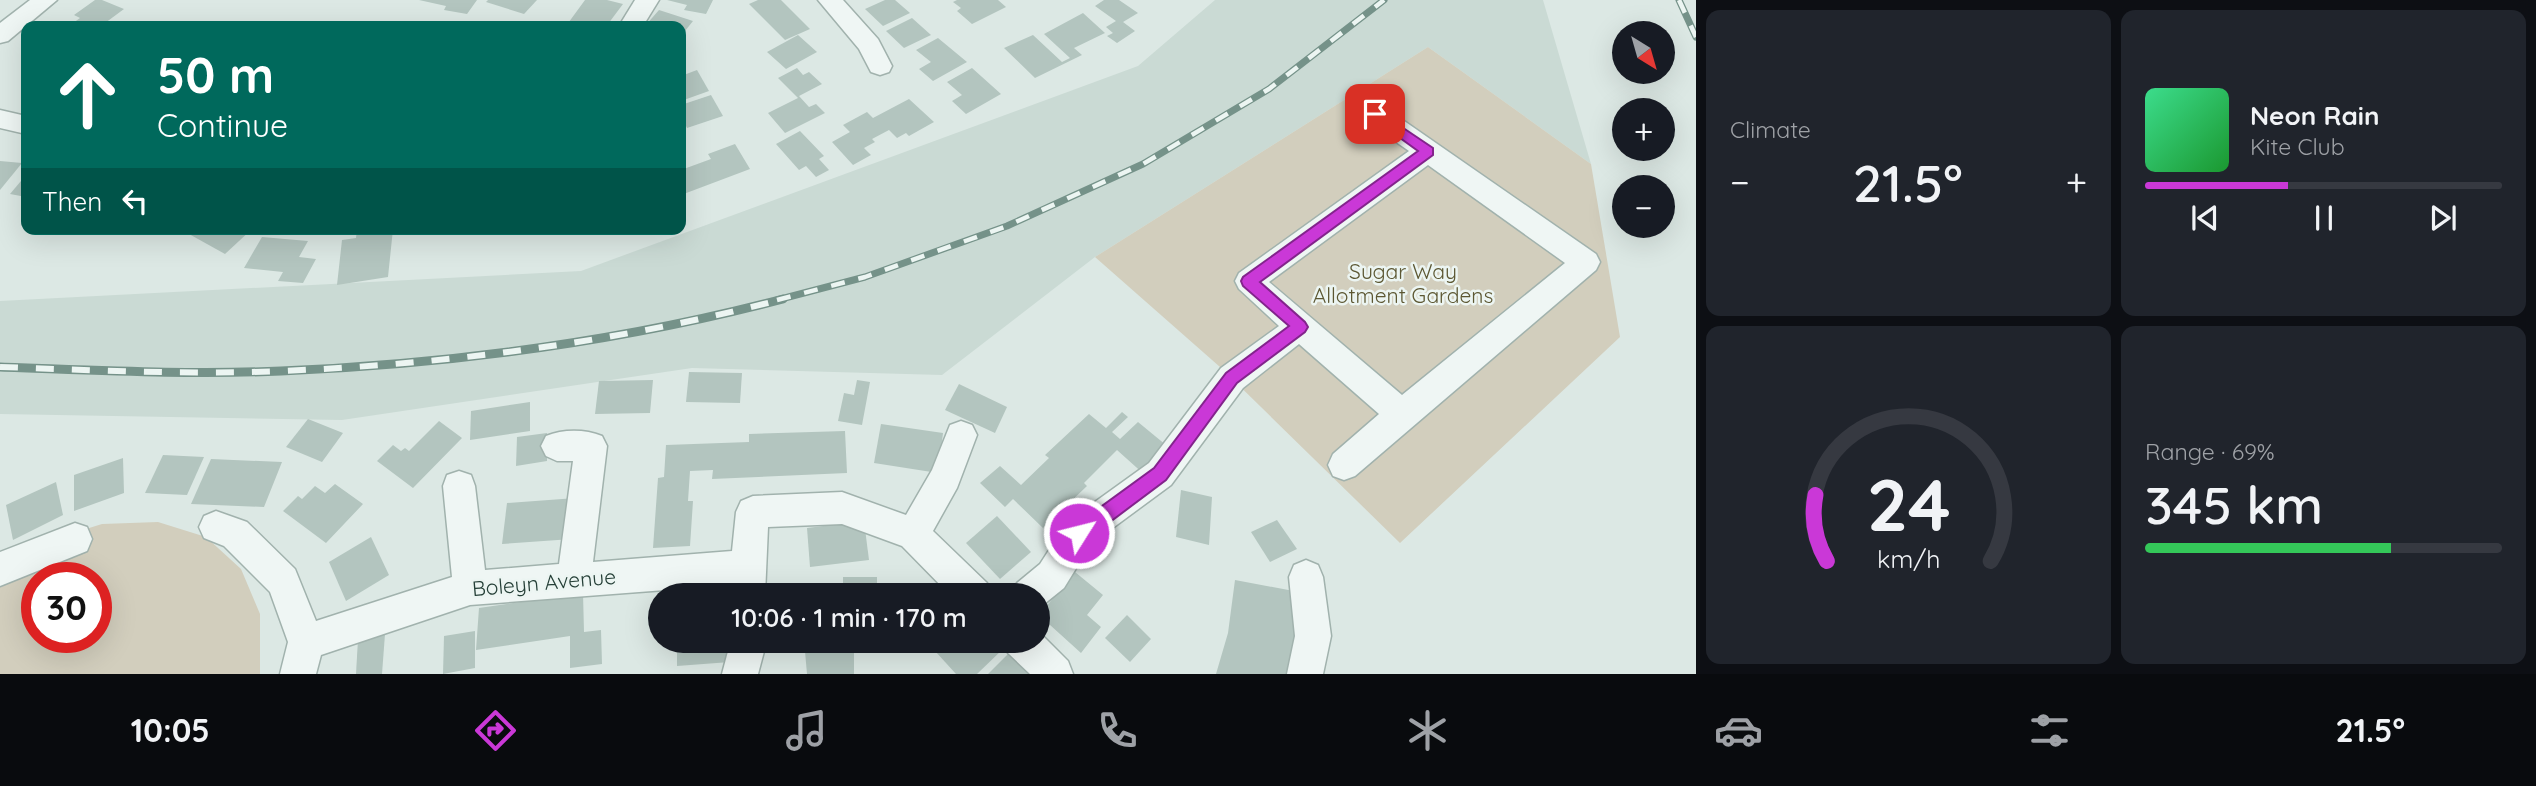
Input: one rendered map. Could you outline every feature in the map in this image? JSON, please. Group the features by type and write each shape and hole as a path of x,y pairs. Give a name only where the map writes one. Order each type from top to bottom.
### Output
{"street":[{"path":"0,35 45,0"},
{"path":"634,21 647,0"},
{"path":"831,0 869,45 880,66"},
{"path":"1344,465 1586,262 1375,114"},
{"path":"0,119 21,124"},
{"path":"1402,414 1249,281 1428,151"},
{"path":"1044,583 1052,576 1079,533 1160,474 1231,378 1300,327"},
{"path":"913,534 946,477 961,435"},
{"path":"557,446 591,446 574,580"},
{"path":"459,486 470,588"},
{"name":"Boleyn Avenue","path":"302,658 470,588 574,580 748,581 752,512 842,508 913,534 963,583"},
{"path":"216,527 235,534 283,581 302,658"},
{"path":"0,569 75,539"},
{"path":"1305,674 1313,636 1306,577"},
{"path":"740,674 746,653"},
{"path":"1034,653 1055,674"}],"shaded area":[{"path":"1215,0 1543,0 1591,164 1428,47 1095,257 942,375 692,368 342,420 0,414 0,301 581,271 679,235 686,235 686,232 1138,66"}],"green space":[{"name":"Sugar Way Allotment Gardens","path":"1428,47 1591,164 1620,337 1400,543 1220,367 1095,257"},
{"path":"158,522 206,537 241,569 260,614 260,674 0,674 0,567 41,543 102,524"}],"building":[{"path":"95,0 124,9 108,21 76,21 80,18 74,15"},
{"path":"419,0 477,0 467,14 444,10 446,6"},
{"path":"537,0 524,14 486,2"},
{"path":"585,0 607,0 623,4 610,21 570,21"},
{"path":"667,0 713,0 706,14 684,10 687,5"},
{"path":"758,0 781,0 810,29 785,40 749,4"},
{"path":"885,0 895,0 910,13 883,26 865,9"},
{"path":"998,0 1006,7 972,24 957,11 961,8 953,2"},
{"path":"1104,0 1119,0 1138,13 1123,22 1135,31 1117,43 1107,36 1113,33 1106,27 1116,21 1095,6"},
{"path":"659,10 693,21 686,30 686,21 649,21"},
{"path":"1083,13 1105,33 1074,48 1082,55 1035,78 1004,48 1033,35 1062,62 1070,58 1044,34"},
{"path":"912,18 931,35 904,48 886,31"},
{"path":"798,35 817,52 786,69 767,52"},
{"path":"938,38 967,62 933,81 919,69 931,62 916,50"},
{"path":"797,68 803,75 809,72 822,84 799,96 809,107 816,104 825,113 785,133 768,113 798,98 778,78"},
{"path":"972,68 1001,94 966,114 952,101 962,95 947,82"},
{"path":"697,70 709,91 686,99 686,74"},
{"path":"711,95 723,116 687,128 686,103"},
{"path":"909,99 934,122 909,136 906,133 897,138 889,130 872,139 875,142 864,148 871,155 853,165 832,142 850,132 843,125 867,112 873,118"},
{"path":"800,131 824,156 819,159 829,170 816,177 806,166 799,170 776,144"},
{"path":"735,144 750,169 686,193 686,168 711,159 708,154"},
{"path":"0,161 21,163 21,164 0,190"},
{"path":"21,181 21,196 10,194"},
{"path":"191,235 246,235 225,254"},
{"path":"356,235 392,235 388,277 337,285 342,240 356,238"},
{"path":"262,237 308,241 299,257 316,259 303,283 278,281 283,272 244,268"},
{"path":"689,372 742,373 740,403 686,402"},
{"path":"653,380 650,413 595,414 599,381"},
{"path":"857,380 870,382 862,425 838,421 844,393 854,395"},
{"path":"959,384 1007,407 995,433 945,410"},
{"path":"530,402 530,431 470,440 471,411"},
{"path":"1122,412 1128,417 1112,432 1120,439 1138,422 1172,450 1146,476 1117,450 1084,483 1087,486 1043,528 1013,499 1005,507 980,483 1000,466 1021,485 1049,458 1045,455 1089,414 1106,428"},
{"path":"308,419 343,433 322,462 286,447"},
{"path":"439,421 462,438 413,488 377,461 393,445 401,451 405,448 409,451"},
{"path":"881,424 943,433 938,473 874,463"},
{"path":"845,431 847,473 712,479 713,470 690,471 688,501 693,501 690,546 653,548 658,478 664,477 666,445 749,442 749,434"},
{"path":"547,433 547,461 516,466 517,437"},
{"path":"163,455 204,457 187,495 145,493"},
{"path":"123,458 124,493 74,511 74,475"},
{"path":"211,459 282,462 264,507 191,504"},
{"path":"56,482 63,515 13,540 6,505"},
{"path":"335,484 363,504 326,543 283,511 298,496 302,499 315,486 325,493"},
{"path":"1181,490 1212,497 1209,545 1176,537"},
{"path":"576,498 572,539 502,544 507,503"},
{"path":"997,516 1031,552 1000,579 966,543"},
{"path":"1277,520 1297,549 1270,562 1251,532"},
{"path":"864,521 869,560 810,567 807,528"},
{"path":"371,537 389,575 346,601 329,562"},
{"path":"1075,572 1103,595 1087,615 1101,627 1081,653 1050,625 1050,602"},
{"path":"843,577 877,577 877,583 843,583"},
{"path":"1235,580 1299,592 1290,674 1216,674 1228,633"},
{"path":"583,593 584,632 601,630 602,664 570,668 570,636 476,650 479,608"},
{"path":"1127,615 1151,639 1130,662 1105,638"},
{"path":"475,631 475,668 443,674 444,636"},
{"path":"385,634 382,674 356,674 358,639"},
{"path":"677,653 730,653 730,662 677,666"},
{"path":"805,653 854,653 854,674 807,674"},
{"path":"937,653 999,653 977,674 956,674"},
{"path":"1009,653 1015,653 1035,674 988,674"}],"railway":[{"path":"777,300 865,277 1007,226 1143,164 1269,89 1384,0"},
{"path":"1679,0 1696,37"},
{"path":"0,367 211,372 281,371 408,363 597,339 783,299"}],"route":[{"path":"1079,533 1160,474 1231,378 1300,327 1249,281 1428,151 1375,114"}]}
